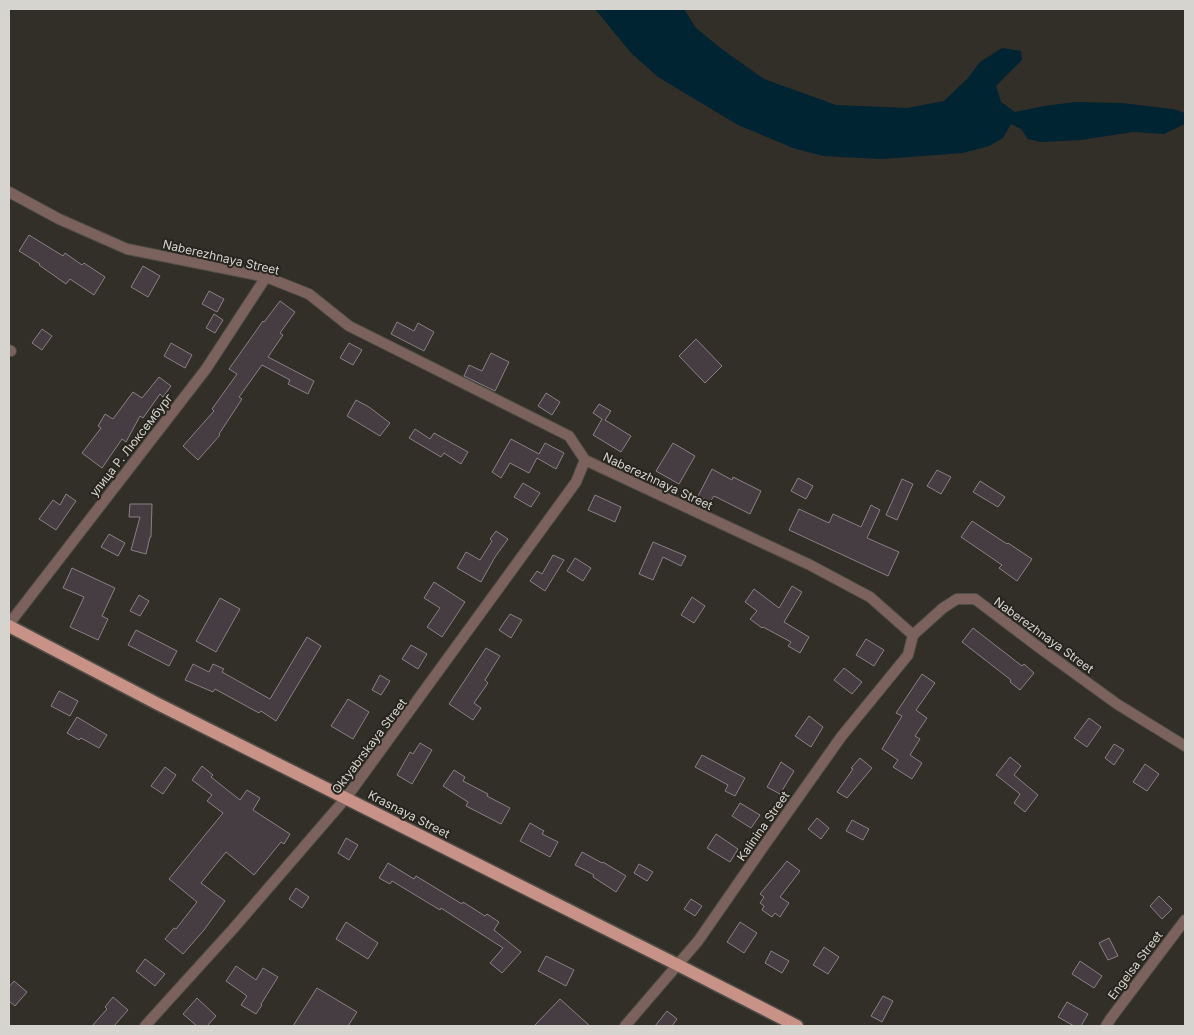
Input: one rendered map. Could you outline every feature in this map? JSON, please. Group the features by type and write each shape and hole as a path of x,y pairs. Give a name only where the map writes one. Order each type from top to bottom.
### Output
{"main road":[{"name":"Krasnaya Street","path":"9,625 156,703 797,1026"}],"street":[{"name":"Naberezhnaya Street","path":"9,192 60,219 127,249 266,277 309,294 349,326 569,436 585,460 810,565 870,597 913,635 943,608 957,599 975,599 1117,704 1185,746"},
{"name":"улица Р. Люксембург","path":"9,625 206,369 266,277"},
{"name":"Oktyabrskaya Street","path":"145,1026 233,929 346,798 576,482 585,460"},
{"name":"Kalinina Street","path":"625,1026 698,941 841,737 908,655 913,635"},
{"name":"Engelsa Street","path":"1106,1026 1185,920"}],"water":[{"path":"595,9 684,9 696,28 764,79 836,105 907,108 944,101 967,79 980,62 1002,48 1021,51 1022,60 996,86 1001,102 1015,112 1075,102 1121,103 1173,109 1185,113 1185,124 1164,134 1133,132 1081,140 1041,142 1028,139 1021,129 1011,124 1003,138 989,146 963,153 883,159 823,156 793,148 738,125 658,77 631,53"}],"building":[{"path":"29,235 63,256 65,253 82,265 84,263 105,277 94,295 70,279 66,284 19,251"},
{"path":"143,266 160,276 148,297 131,287"},
{"path":"209,291 224,299 217,312 202,304"},
{"path":"280,301 295,312 280,333 283,335 268,357 314,381 308,394 288,384 290,380 262,365 239,397 242,399 220,435 198,460 183,446 214,411 212,409 237,374 229,369 263,321"},
{"path":"214,314 223,320 215,333 206,328"},
{"path":"397,322 414,331 418,323 434,332 424,351 391,334"},
{"path":"42,329 52,336 42,350 32,343"},
{"path":"696,339 722,366 705,383 679,356"},
{"path":"171,343 192,355 185,368 164,356"},
{"path":"349,343 362,350 353,365 340,358"},
{"path":"491,353 509,362 495,391 464,376 469,365 482,371"},
{"path":"159,377 171,386 163,397 160,394 143,418 140,416 126,442 122,439 102,468 82,453 101,428 98,426 105,414 113,419 133,392 142,398"},
{"path":"546,393 560,402 552,415 538,406"},
{"path":"356,400 390,423 380,436 347,416"},
{"path":"599,404 611,411 605,420 631,436 621,452 593,435 602,419 593,413"},
{"path":"415,429 430,439 434,433 468,452 461,464 444,453 441,457 409,438"},
{"path":"511,439 539,454 545,443 564,453 556,469 537,458 529,473 510,463 501,478 492,472"},
{"path":"673,443 695,456 679,484 656,471"},
{"path":"712,469 732,480 733,477 761,491 750,514 714,496 710,502 698,496"},
{"path":"937,470 951,477 941,494 927,486"},
{"path":"798,478 813,486 806,499 791,491"},
{"path":"902,479 913,484 897,520 886,515"},
{"path":"980,481 1005,497 998,507 973,492"},
{"path":"523,483 540,493 531,507 514,497"},
{"path":"66,494 76,501 56,530 39,519 53,500 60,505"},
{"path":"595,495 621,507 615,522 588,510"},
{"path":"130,504 152,504 151,537 146,554 131,550 140,517 129,517"},
{"path":"871,505 880,510 867,538 899,552 888,576 789,530 799,509 829,523 833,514 861,527"},
{"path":"972,521 1032,559 1017,581 999,568 1002,565 961,537"},
{"path":"496,531 508,539 481,582 457,568 466,552 480,560"},
{"path":"109,534 125,543 118,556 101,547"},
{"path":"653,542 686,556 681,566 663,557 653,580 639,574"},
{"path":"553,555 564,560 545,591 530,581 537,571 542,574"},
{"path":"575,558 591,568 583,581 567,571"},
{"path":"72,568 115,588 102,616 108,619 98,640 70,627 84,597 63,588"},
{"path":"434,582 465,602 442,637 427,627 440,608 424,598"},
{"path":"792,586 802,592 784,622 809,637 800,653 788,646 791,642 762,628 750,619 757,611 745,602 754,589 779,608"},
{"path":"139,595 149,601 140,616 130,611"},
{"path":"692,597 705,606 694,623 681,615"},
{"path":"220,598 240,609 216,652 196,641"},
{"path":"510,614 522,620 511,638 499,630"},
{"path":"973,628 1034,673 1020,690 1010,682 1011,680 962,642"},
{"path":"136,630 177,651 169,666 128,645"},
{"path":"307,637 321,646 276,721 261,711 259,713 215,689 213,692 185,680 193,664 209,672 213,664 224,669 222,672 270,699"},
{"path":"866,639 884,650 874,666 856,655"},
{"path":"411,645 427,654 418,669 402,659"},
{"path":"486,648 500,656 485,680 488,683 474,703 481,708 473,720 449,704"},
{"path":"844,668 862,682 852,694 834,680"},
{"path":"922,674 935,683 916,710 927,718 915,736 920,739 910,755 922,763 912,779 893,767 898,760 882,749 902,716 896,713"},
{"path":"380,675 390,681 381,695 372,690"},
{"path":"59,691 78,701 70,716 51,706"},
{"path":"348,699 369,712 353,739 331,726"},
{"path":"809,716 823,727 811,747 795,736"},
{"path":"77,717 107,735 99,748 67,733"},
{"path":"1089,718 1101,727 1087,747 1074,738"},
{"path":"420,743 432,750 412,784 397,775 410,752 413,754"},
{"path":"1114,744 1124,750 1114,765 1105,758"},
{"path":"702,755 745,778 735,796 725,791 728,785 695,767"},
{"path":"1010,757 1021,766 1014,775 1038,795 1025,812 1014,803 1020,794 996,775"},
{"path":"860,758 872,768 847,798 837,792 853,769 851,768"},
{"path":"781,762 794,771 780,794 767,787"},
{"path":"1145,764 1159,774 1147,791 1133,782"},
{"path":"202,766 213,775 211,777 240,800 247,790 260,798 253,810 290,834 284,844 281,842 254,875 226,852 201,883 225,901 204,930 183,954 165,939 174,928 176,929 197,902 169,879 223,813 207,801 212,795 192,780"},
{"path":"165,767 176,775 163,794 151,786"},
{"path":"454,770 465,777 463,781 510,808 501,824 466,806 468,802 443,786"},
{"path":"740,803 760,815 751,828 732,816"},
{"path":"817,818 829,828 821,839 808,829"},
{"path":"852,820 869,829 863,840 846,831"},
{"path":"530,823 544,831 542,834 558,842 550,857 520,841"},
{"path":"716,834 738,849 730,862 707,848"},
{"path":"346,838 358,845 349,860 338,853"},
{"path":"582,852 626,876 616,892 593,877 594,875 575,865"},
{"path":"787,861 800,871 780,897 789,903 780,917 775,913 772,917 762,910 764,906 760,903 764,897 760,894"},
{"path":"388,863 414,879 416,876 462,904 463,902 485,916 487,914 499,922 494,930 521,952 502,973 490,963 503,948 441,908 440,910 392,881 390,884 379,878"},
{"path":"639,864 653,872 647,881 634,873"},
{"path":"296,888 309,897 302,908 289,899"},
{"path":"1159,896 1172,909 1162,919 1150,906"},
{"path":"691,899 702,906 695,916 684,909"},
{"path":"346,922 378,943 368,959 336,939"},
{"path":"740,922 757,933 744,953 727,942"},
{"path":"1109,938 1118,956 1108,960 1099,943"},
{"path":"824,947 839,957 828,974 813,965"},
{"path":"771,951 789,961 782,973 765,963"},
{"path":"546,956 574,970 566,986 538,971"},
{"path":"145,959 165,974 155,986 136,971"},
{"path":"1080,961 1102,976 1094,988 1072,974"},
{"path":"236,966 256,980 263,968 278,977 256,1014 241,1005 247,996 226,981"},
{"path":"14,981 27,992 15,1006 9,1001 9,987"},
{"path":"317,988 357,1012 348,1026 293,1026"},
{"path":"883,996 893,1001 882,1022 871,1016"},
{"path":"113,997 128,1010 114,1026 92,1026 107,1009 105,1007"},
{"path":"197,998 216,1016 207,1026 197,1026 183,1014"},
{"path":"560,999 590,1026 534,1026"},
{"path":"1067,1002 1088,1014 1081,1026 1074,1026 1058,1017"},
{"path":"667,1011 677,1019 672,1026 655,1026"}]}
